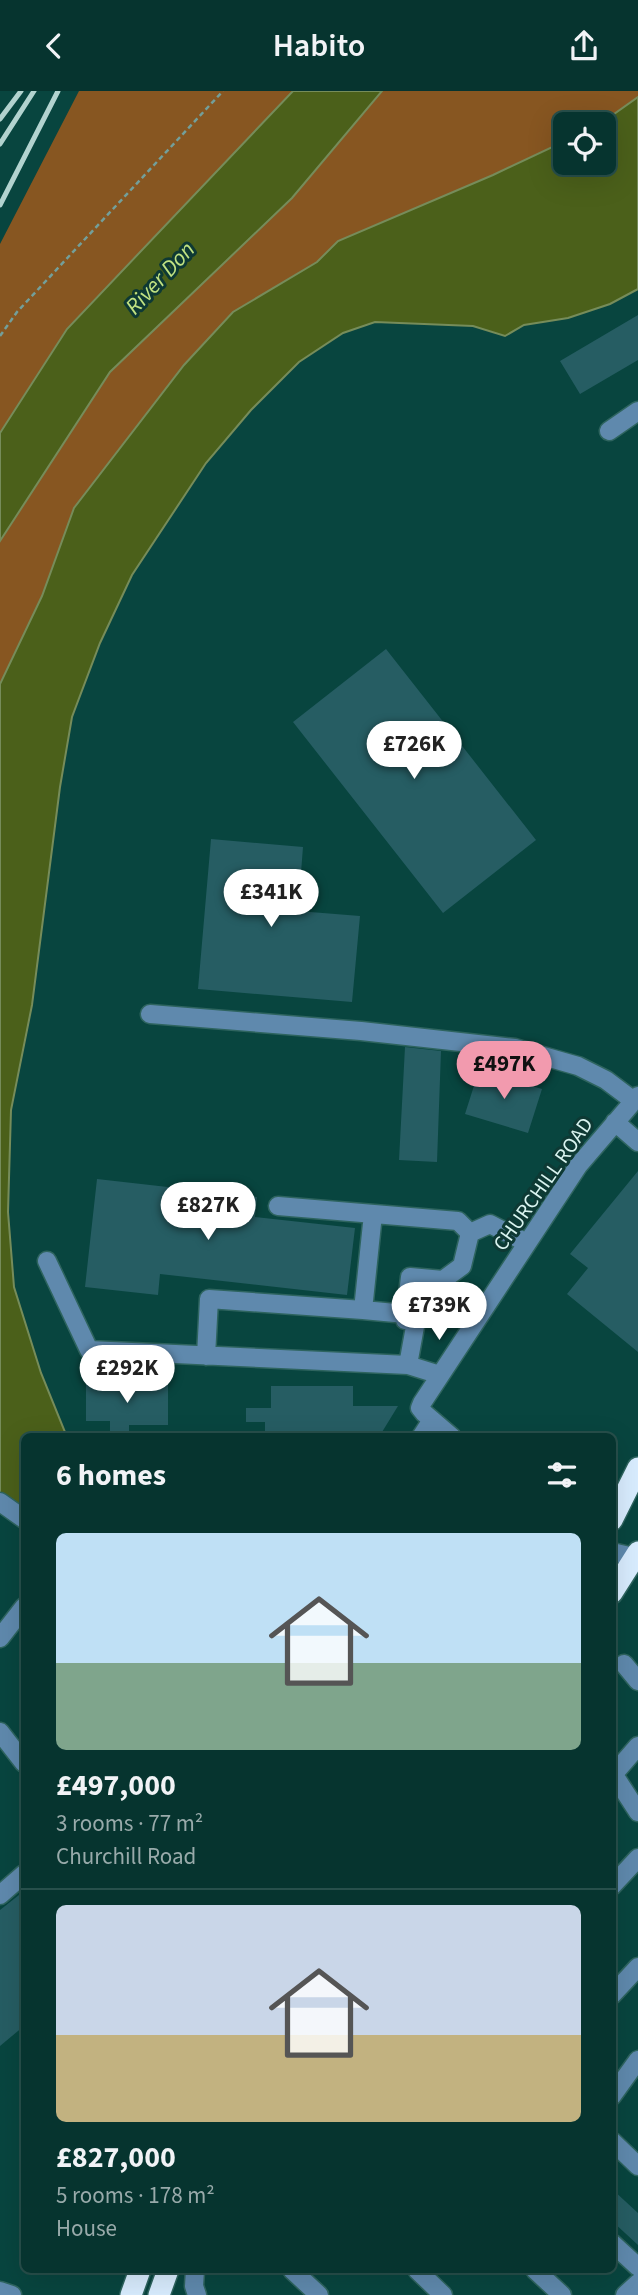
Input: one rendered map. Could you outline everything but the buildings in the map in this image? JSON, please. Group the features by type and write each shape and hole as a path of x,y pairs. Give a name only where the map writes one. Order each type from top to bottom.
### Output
{"highway":[{"path":"616,1512 638,1468"},
{"path":"616,1584 629,1555"},
{"path":"131,2295 139,2273"},
{"path":"159,2295 168,2273"}],"street":[{"path":"609,431 638,411"},
{"path":"150,1014 361,1031 515,1048 578,1066 636,1099"},
{"name":"CHURCHILL ROAD","path":"422,1433 440,1375 578,1166 636,1099"},
{"path":"615,1122 638,1142"},
{"path":"278,1206 458,1221 470,1233"},
{"path":"363,1310 373,1214"},
{"path":"470,1233 490,1224 527,1243"},
{"path":"408,1365 416,1321 405,1320 410,1277 443,1280 462,1266 470,1233"},
{"path":"47,1261 89,1350 408,1365 440,1375"},
{"path":"206,1356 209,1299 405,1314"},
{"path":"426,1414 447,1433"},
{"path":"0,1502 21,1517"},
{"path":"0,1638 21,1611"},
{"path":"624,1664 638,1681"},
{"path":"0,1732 21,1759"},
{"path":"616,1772 638,1746"},
{"path":"616,1779 638,1812"},
{"path":"616,1882 638,1858"},
{"path":"0,1895 21,1877"},
{"path":"616,1991 638,1967"},
{"path":"616,2092 636,2071"},
{"path":"616,2145 638,2166"},
{"path":"616,2247 638,2267"},
{"path":"195,2273 197,2295"},
{"path":"295,2273 319,2295"},
{"path":"420,2273 443,2295"},
{"path":"538,2273 562,2295"},
{"path":"625,2295 638,2283"},
{"path":"0,2291 12,2295"}],"path":[{"path":"0,336 17,312 223,91"}],"shaded area":[{"path":"79,91 293,91 67,329 0,433 0,244"},
{"path":"382,91 638,91 638,97 616,113 553,112 553,147 338,241 317,262 233,312 184,365 74,508 42,596 0,684 0,541 110,372 292,198"}],"water":[{"name":"River Don","path":"293,91 382,91 292,198 110,372 0,541 0,433 67,329"},
{"path":"638,97 638,289 610,304 568,318 524,325 505,336 473,326 375,322 343,333 299,362 251,410 206,463 132,575 100,643 72,717 60,787 32,1005 11,1110 8,1212 14,1287 41,1373 65,1433 21,1433 21,1510 0,1496 0,684 42,596 74,508 184,365 233,312 317,262 338,241 553,147 553,175 616,175 616,113"}],"railway":[{"path":"0,119 21,91"},
{"path":"0,144 34,91"},
{"path":"0,205 58,91"}]}
